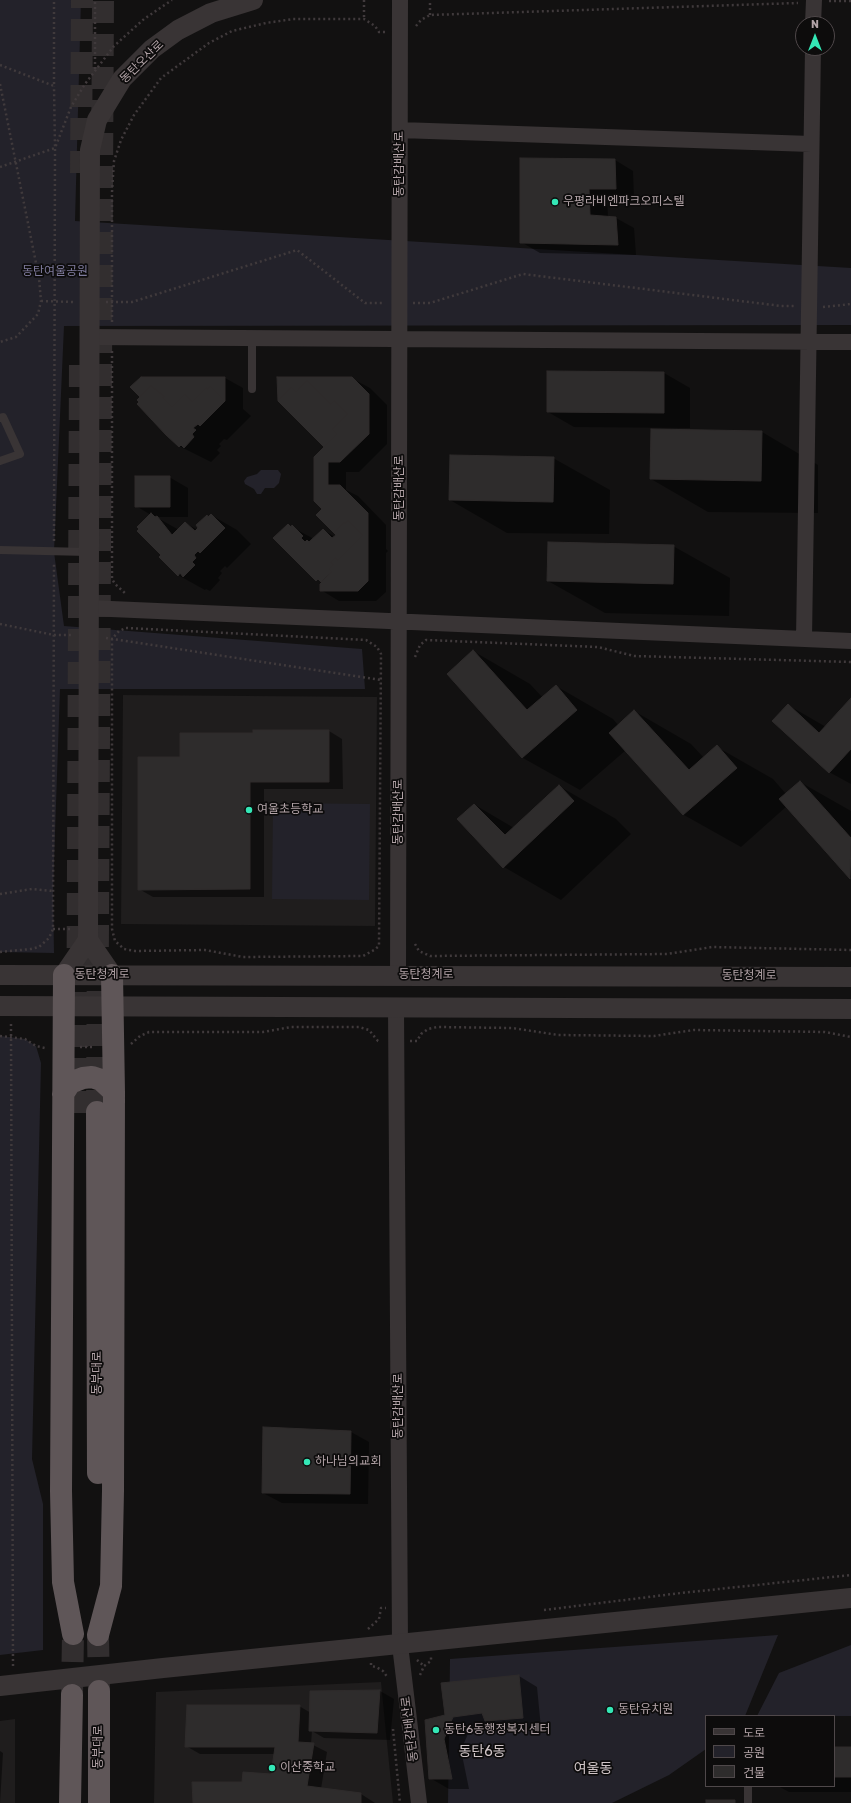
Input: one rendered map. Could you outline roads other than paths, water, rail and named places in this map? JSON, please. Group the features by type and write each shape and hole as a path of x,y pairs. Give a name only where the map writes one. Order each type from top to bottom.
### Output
{"highway":[{"path":"63,1094 64,975"},
{"path":"112,975 111,1007 114,1092"},
{"path":"63,1094 70,1084 83,1078 92,1077 101,1080 114,1092"},
{"name":"동부대로","path":"63,1094 61,1491 63,1582 73,1634 87,1112 98,1635 111,1586 113,1491 114,1092"},
{"name":"동부대로","path":"99,1691 99,1803"},
{"path":"70,1803 72,1695"}],"street":[{"name":"동탄오산로","path":"88,940 88,302 90,150 97,120 122,79 152,49 178,30 211,13 253,0"},
{"name":"동탄감배산로","path":"398,975 400,622 400,0"},
{"path":"813,16 814,1"},
{"path":"804,639 807,341 813,56"},
{"path":"400,130 811,144"},
{"path":"88,336 400,340 851,342"},
{"path":"88,608 851,641"},
{"path":"64,975 88,940 112,975"},
{"name":"동탄청계로","path":"0,975 851,977"},
{"path":"0,1006 851,1009"},
{"name":"동탄감배산로","path":"396,1008 400,1645 419,1803"},
{"path":"0,1686 851,1598"}],"lane":[{"path":"252,338 252,389"},
{"path":"0,418 3,417 20,454 0,461"},
{"path":"0,550 88,552"},
{"path":"748,1787 748,1803"}],"tunnel":[{"path":"81,173 82,0"},
{"path":"97,1112 103,0"},
{"path":"77,1113 80,357"},
{"path":"72,1695 73,1634"},
{"path":"98,1635 99,1691"}],"place":[{"name":"우평라비엔파크오피스텔","path":"555,202"},
{"name":"여울초등학교","path":"249,810"},
{"name":"하나님의교회","path":"307,1462"},
{"name":"동탄유치원","path":"610,1710"},
{"name":"동탄6동행정복지센터","path":"436,1730"},
{"name":"이산중학교","path":"272,1768"}],"district":[{"name":"동탄6동","path":"482,1752"},
{"name":"여울동","path":"593,1769"}],"park label":[{"name":"동탄여울공원","path":"55,272"}]}
